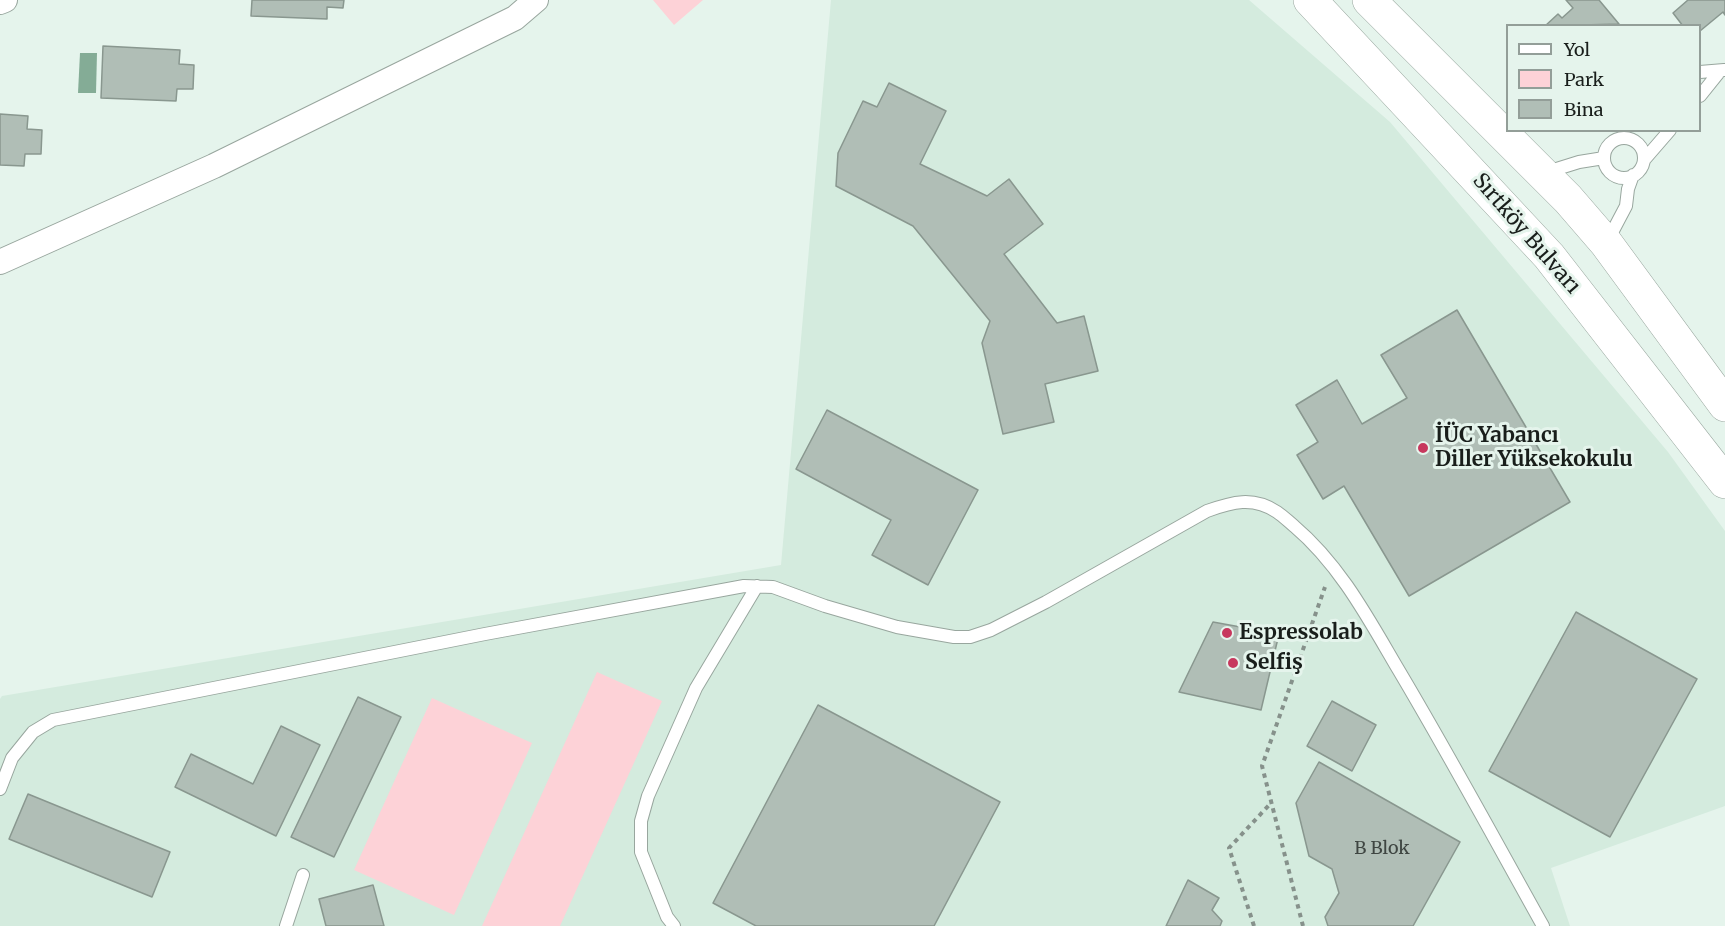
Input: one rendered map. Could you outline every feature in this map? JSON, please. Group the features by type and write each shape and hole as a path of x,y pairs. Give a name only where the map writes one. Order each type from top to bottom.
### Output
{"main road":[{"name":"Sırtköy Bulvarı","path":"1310,0 1550,256 1725,482"},
{"path":"1369,0 1568,200 1606,243 1725,405"}],"street":[{"path":"0,2 5,0"},
{"path":"0,262 214,166 515,18 536,0"}],"lane":[{"path":"1701,72 1723,70"},
{"path":"1701,95 1723,70"},
{"path":"1644,160 1668,132"},
{"path":"1606,243 1626,206 1628,189 1644,160 1644,154 1637,143 1623,134 1608,146 1604,158 1605,165 1614,175 1621,178 1634,176"},
{"path":"1542,174 1579,162 1604,158"},
{"path":"0,789 12,758 33,732 53,720 485,634 744,586 773,587 825,606 897,627 954,637 970,637 991,630 1046,602 1208,511 1228,503 1246,502 1263,505 1277,512 1305,536 1351,590 1434,729 1543,926"},
{"path":"674,926 667,917 641,852 641,821 648,796 696,688 757,586"},
{"path":"286,926 303,875"}],"path":[{"path":"1303,926 1262,766 1332,566"},
{"path":"1254,926 1229,848 1271,803"}],"shaded area":[{"path":"831,0 1249,0 1390,122 1668,452 1725,531 1725,806 1551,868 1570,926 0,926 0,699 2,696 781,565"},
{"path":"80,53 97,53 96,93 78,93"}],"green space":[{"path":"653,0 703,0 674,25"},
{"path":"597,672 662,701 560,926 482,926"},
{"path":"432,698 532,743 454,915 354,870"}],"building":[{"path":"252,0 344,0 343,8 327,7 327,19 251,16"},
{"path":"1566,0 1599,0 1619,24 1547,24 1558,14 1562,18 1573,8"},
{"path":"1688,0 1725,0 1725,15 1723,12 1701,30 1701,24 1681,24 1673,13"},
{"path":"103,46 180,50 179,64 194,65 193,89 177,89 176,101 101,98"},
{"path":"889,83 946,111 920,164 987,196 1009,179 1043,224 1004,254 1057,323 1084,316 1098,371 1045,384 1054,422 1003,434 982,343 990,321 913,226 836,186 838,153 863,101 877,107"},
{"path":"0,114 28,116 27,129 42,130 41,154 25,154 24,166 0,165"},
{"name":"İÜC Yabancı Diller Yüksekokulu","path":"1457,310 1570,502 1409,596 1344,486 1323,499 1297,455 1318,442 1296,405 1337,380 1362,424 1407,398 1381,355"},
{"path":"827,410 978,490 928,585 872,555 891,520 796,469"},
{"path":"1576,612 1697,679 1610,837 1489,771"},
{"name":"Selfiş","path":"1213,622 1279,634 1261,710 1179,692"},
{"path":"358,697 401,717 334,857 291,837"},
{"path":"1332,701 1376,725 1352,771 1307,746"},
{"path":"818,705 1000,802 934,926 756,926 713,903"},
{"path":"281,726 320,745 276,836 175,787 191,754 253,784"},
{"path":"1319,762 1460,842 1413,926 1328,926 1325,917 1339,893 1332,869 1309,856 1296,803"},
{"path":"28,794 170,852 152,897 9,839"},
{"path":"1188,880 1219,898 1212,910 1222,921 1220,926 1166,926"},
{"path":"373,885 384,926 326,926 319,899"}],"place":[{"name":"İÜC Yabancı Diller Yüksekokulu","path":"1423,448"},
{"name":"Espressolab","path":"1227,633"},
{"name":"Selfiş","path":"1233,663"}]}
